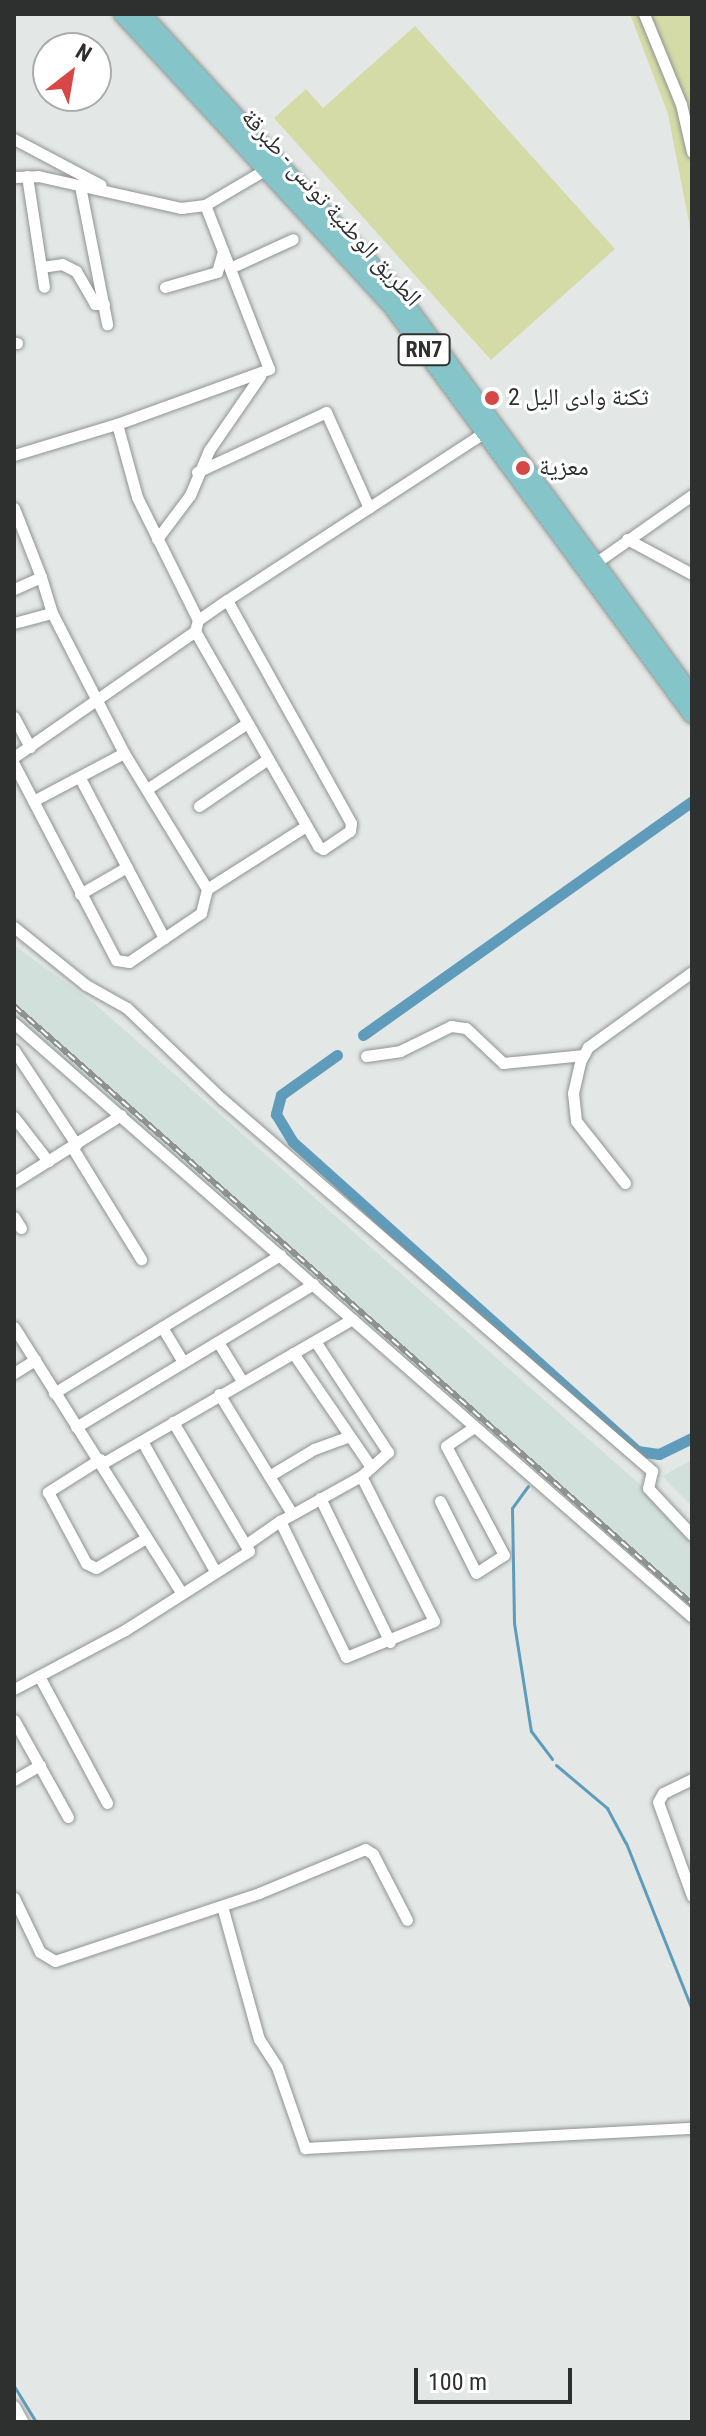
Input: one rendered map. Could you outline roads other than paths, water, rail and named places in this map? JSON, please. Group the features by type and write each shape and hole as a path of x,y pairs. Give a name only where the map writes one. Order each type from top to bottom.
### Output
{"main road":[{"name":"الطريق الوطنية تونس - طبرقة","path":"122,14 390,304 491,428"},
{"name":"الطريق الوطنية تونس - طبرقة","path":"142,14 360,250 491,428 692,715"},
{"name":"الطريق الوطنية تونس - طبرقة","path":"590,567 692,695"}],"street":[{"path":"644,14 681,104 692,152"},
{"path":"14,139 108,189"},
{"path":"44,287 20,177 108,189 181,208 205,205 266,169"},
{"path":"80,186 107,324"},
{"path":"157,539 190,495 197,472 270,363 205,205"},
{"path":"230,268 293,239"},
{"path":"165,287 217,272 223,250"},
{"path":"41,267 62,264 76,271 95,304 104,304"},
{"path":"14,455 260,376"},
{"path":"197,472 326,412 369,508"},
{"path":"117,424 137,497 197,626 265,761 323,849 352,826 227,600"},
{"path":"14,757 100,700 227,600 491,428"},
{"path":"590,567 692,495"},
{"path":"14,508 52,613 100,700 124,753 207,889"},
{"path":"627,539 692,574"},
{"path":"14,589 41,577"},
{"path":"14,623 52,613"},
{"path":"14,717 30,747"},
{"path":"147,789 246,724"},
{"path":"33,801 124,753"},
{"path":"199,806 265,761"},
{"path":"14,764 116,960 129,962 201,913 207,889 306,826"},
{"path":"80,778 164,938"},
{"path":"80,894 127,867"},
{"path":"14,927 86,985 127,1008 222,1099 652,1471 648,1488 692,1535"},
{"path":"366,1056 400,1051 451,1026 466,1028 503,1063 584,1055 692,972"},
{"path":"14,1023 692,1617"},
{"path":"25,1032 14,1047 141,1259"},
{"path":"584,1055 573,1093 576,1121 625,1183"},
{"path":"14,1182 121,1115"},
{"path":"14,1117 48,1161"},
{"path":"14,1217 21,1228"},
{"path":"54,1393 280,1255"},
{"path":"76,1427 313,1284"},
{"path":"146,1538 96,1568 86,1563 48,1492 352,1319"},
{"path":"14,1327 76,1427 102,1461 180,1591"},
{"path":"162,1327 183,1362"},
{"path":"248,1543 291,1512 361,1476 386,1457 387,1448 315,1341"},
{"path":"218,1342 242,1381"},
{"path":"293,1353 371,1467"},
{"path":"14,1373 35,1360"},
{"path":"219,1394 291,1512"},
{"path":"14,1689 125,1630 180,1591 247,1553 248,1543 173,1422"},
{"path":"440,1501 476,1573 504,1555 446,1446 474,1427"},
{"path":"269,1476 314,1449 349,1436"},
{"path":"142,1441 215,1571"},
{"path":"280,1521 346,1657 390,1642 434,1621 361,1476"},
{"path":"320,1498 390,1642"},
{"path":"39,1676 107,1803"},
{"path":"14,1720 68,1817"},
{"path":"14,1750 27,1743"},
{"path":"14,1780 40,1765"},
{"path":"692,1779 663,1793 658,1802 692,1896"},
{"path":"14,1898 42,1956 55,1961 222,1906 365,1849 373,1854 407,1920"},
{"path":"222,1906 259,2039 277,2067 305,2148 692,2128"},
{"path":"14,2406 23,2422"}],"waterway":[{"path":"363,1035 692,801"},
{"path":"337,1055 281,1095 276,1114 293,1142 637,1451 659,1454 692,1438"},
{"path":"528,1486 512,1508 514,1623 531,1731 552,1759"},
{"path":"556,1765 607,1808 626,1843 692,2010"},
{"path":"14,2386 36,2422"}],"railway":[{"path":"14,1006 692,1604"}],"place":[{"name":"ثكنة وادى اليل 2","path":"492,398"},
{"name":"معزية","path":"523,468"}]}
